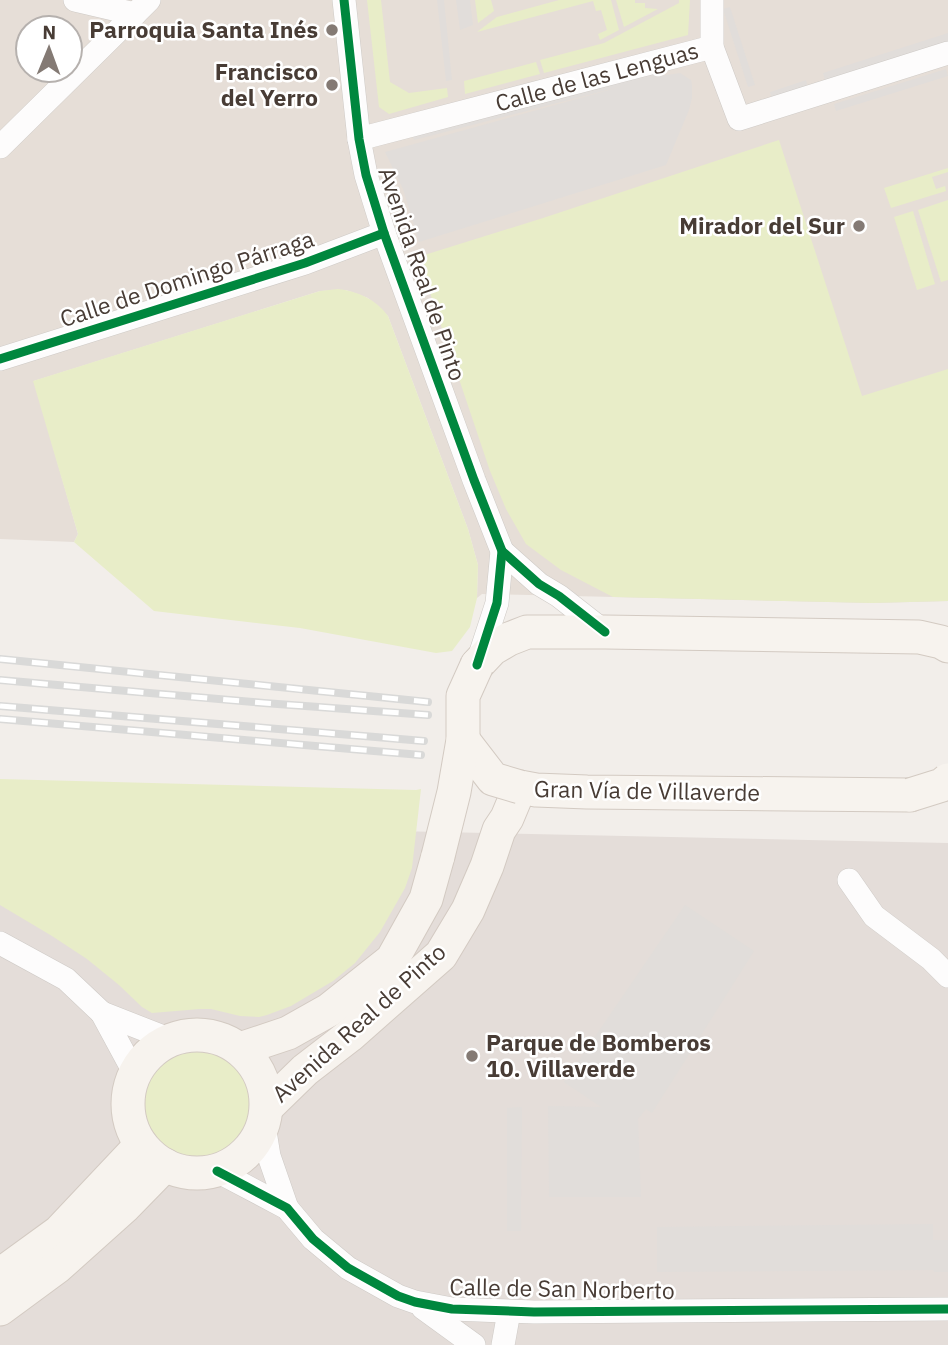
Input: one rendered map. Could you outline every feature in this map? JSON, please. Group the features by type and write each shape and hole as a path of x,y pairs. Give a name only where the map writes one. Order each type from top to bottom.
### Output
{"main road":[{"path":"463,740 463,696 477,666 492,649 527,632 919,637 948,646"},
{"name":"Gran Vía de Villaverde","path":"463,740 493,779 536,790 911,795 942,785 948,780"},
{"name":"Avenida Real de Pinto","path":"240,1049 288,1033 329,1010 393,960 426,899 454,792 463,740"},
{"name":"Avenida Real de Pinto","path":"265,1116 305,1070 349,1036 441,955 468,910 499,830 520,787"},
{"path":"195,1035 218,1038 240,1049 260,1074 265,1116 246,1153 217,1171 193,1173 153,1155 132,1128 128,1100 135,1074 150,1053 171,1040 195,1035"},
{"path":"0,1275 59,1232 153,1155"},
{"path":"0,1309 57,1267 124,1206 153,1155"}],"street":[{"path":"75,0 142,7"},
{"name":"Avenida Real de Pinto","path":"344,0 359,139 366,175 384,233 502,551 539,584 605,632"},
{"path":"712,0 712,47"},
{"path":"0,147 142,7"},
{"name":"Calle de las Lenguas","path":"359,139 712,47 739,119 948,53"},
{"name":"Calle de Domingo Párraga","path":"0,359 305,263 384,233"},
{"name":"Avenida Real de Pinto","path":"477,666 497,603 502,551"},
{"path":"849,880 874,916 931,959 948,976"},
{"path":"0,943 66,979 102,1013 135,1074"},
{"path":"102,1013 171,1040"},
{"name":"Calle de San Norberto","path":"265,1116 269,1156 287,1208 313,1239 348,1268 389,1292 415,1302 452,1309 509,1312 948,1310"},
{"name":"Calle de San Norberto","path":"217,1171 287,1208"},
{"path":"415,1302 474,1345"},
{"path":"503,1345 509,1312"}],"shaded area":[{"path":"0,0 948,0 948,601 872,603 482,594 477,598 478,565 468,529 388,316 368,298 346,290 320,291 34,381 78,534 74,542 0,539"},
{"path":"437,0 444,0 452,80 446,81"},
{"path":"456,0 470,0 473,25 460,30"},
{"path":"730,7 755,85 748,87 723,9"},
{"path":"948,33 948,41 825,80 823,73"},
{"path":"657,69 659,76 680,73 691,80 692,85 689,110 666,165 419,242 403,189 385,152 627,85 414,140 411,133"},
{"path":"946,69 948,76 836,111 834,104"},
{"path":"806,80 808,87 772,99 770,92"},
{"path":"0,819 73,824 948,843 948,1345 0,1345"},
{"path":"685,905 754,951 652,1113 646,1109 638,1119 641,1197 549,1197 548,1106 601,1107 564,1082"},
{"path":"522,1107 521,1231 507,1231 507,1108"},
{"path":"933,1224 933,1240 948,1240 948,1272 657,1272 657,1227"}],"green space":[{"path":"367,0 381,0 390,82 409,93 447,88 448,97 389,114 379,107"},
{"path":"475,0 491,0 494,11 478,23"},
{"path":"559,0 611,0 619,30 600,40 598,34 607,30 601,10 596,11 593,1 477,32 497,17"},
{"path":"616,0 635,0 635,3 645,3 645,8 658,9 624,27"},
{"path":"679,0 690,0 688,35 544,73 540,60 604,43 679,3"},
{"path":"536,62 540,74 465,94 464,81"},
{"path":"779,140 862,396 948,369 948,601 872,603 613,597 561,570 526,544 506,509 490,471 418,257"},
{"path":"948,168 948,172 932,177 936,189 945,186 946,191 891,208 884,188"},
{"path":"948,200 948,280 941,282 918,210"},
{"path":"913,211 935,284 917,290 894,217"},
{"path":"338,289 366,297 388,316 468,529 478,565 477,598 470,627 452,651 436,653 300,628 154,611 74,542 78,534 33,381 320,291"},
{"path":"0,779 421,789 412,868 405,888 380,932 355,963 333,981 291,1006 259,1017 240,1016 211,1009 152,1013 87,959 0,905"},
{"path":"197,1052 218,1056 236,1068 248,1086 252,1107 248,1128 236,1146 218,1158 197,1162 176,1158 158,1146 146,1128 142,1107 146,1086 158,1068 176,1056"}],"railway":[{"path":"0,659 428,702"},
{"path":"0,680 428,715"},
{"path":"0,706 424,741"},
{"path":"0,719 421,755"}],"cycle path":[{"path":"344,0 359,139 366,175 384,233 502,551 497,603 477,665"},
{"path":"0,359 305,263 384,233"},
{"path":"502,551 539,584 605,632"},
{"path":"217,1171 287,1208 313,1239 348,1268 398,1296 452,1309 534,1312 948,1309"}],"place":[{"name":"Parroquia Santa Inés","path":"332,30"},
{"name":"Francisco del Yerro","path":"332,85"},
{"name":"Mirador del Sur","path":"859,226"},
{"name":"Parque de Bomberos 10. Villaverde","path":"472,1056"}]}
